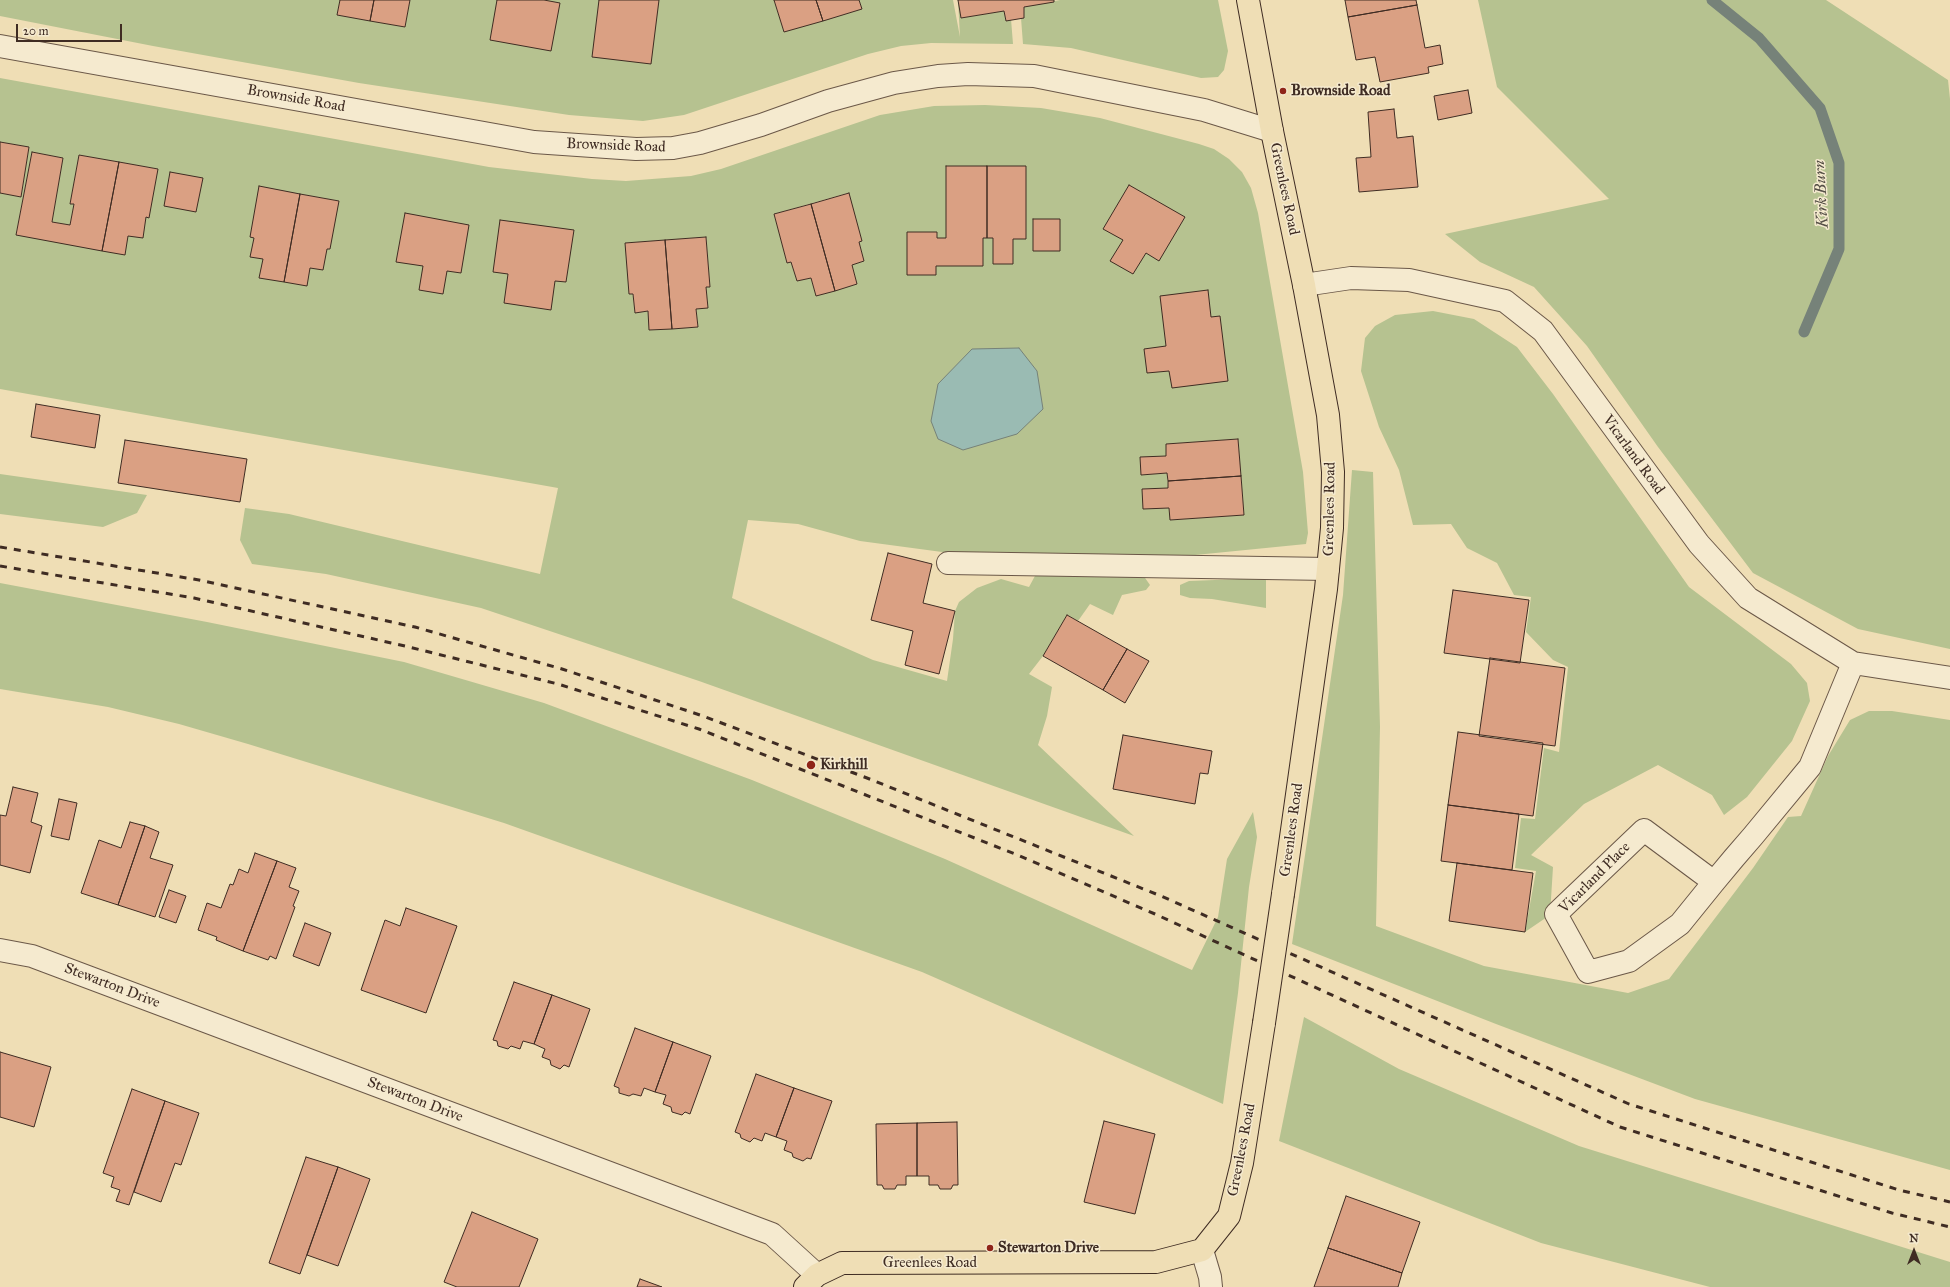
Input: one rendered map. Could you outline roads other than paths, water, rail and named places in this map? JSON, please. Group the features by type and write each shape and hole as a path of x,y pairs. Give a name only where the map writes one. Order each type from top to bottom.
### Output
{"main road":[{"name":"Greenlees Road","path":"811,1281 842,1263 1156,1262 1202,1250 1229,1216 1242,1163 1264,1023 1328,569 1332,517 1332,458 1328,416 1248,0"}],"street":[{"name":"Brownside Road","path":"0,46 534,142 636,149 673,148 700,143 761,125 828,101 894,83 938,76 968,74 1034,76 1204,110 1272,130"},
{"name":"Vicarland Road","path":"1304,285 1351,278 1409,280 1505,301 1543,331 1699,544 1748,598 1853,663 1950,678"},
{"path":"948,563 1328,569"},
{"name":"Vicarland Place","path":"1714,882 1644,830 1556,914 1588,972 1629,961 1680,924 1810,767 1853,663"},
{"name":"Stewarton Drive","path":"0,950 32,956 772,1234 811,1281"},
{"path":"1202,1250 1210,1277 1211,1287"}],"water":[{"path":"1019,348 1037,371 1043,409 1017,434 963,450 938,439 931,421 938,384 972,349"}],"waterway":[{"name":"Kirk Burn","path":"1712,0 1759,38 1820,108 1839,163 1839,249 1804,332"}],"railway":[{"path":"0,547 199,580 415,627 562,669 703,716 867,778 1161,896 1629,1104 1899,1190 1950,1202"},
{"path":"0,566 194,598 409,647 558,684 699,729 1020,856 1155,914 1620,1127 1892,1213 1950,1227"}],"place":[{"name":"Brownside Road","path":"1283,91"},
{"name":"Kirkhill","path":"811,765"},
{"name":"Stewarton Drive","path":"990,1248"}]}
